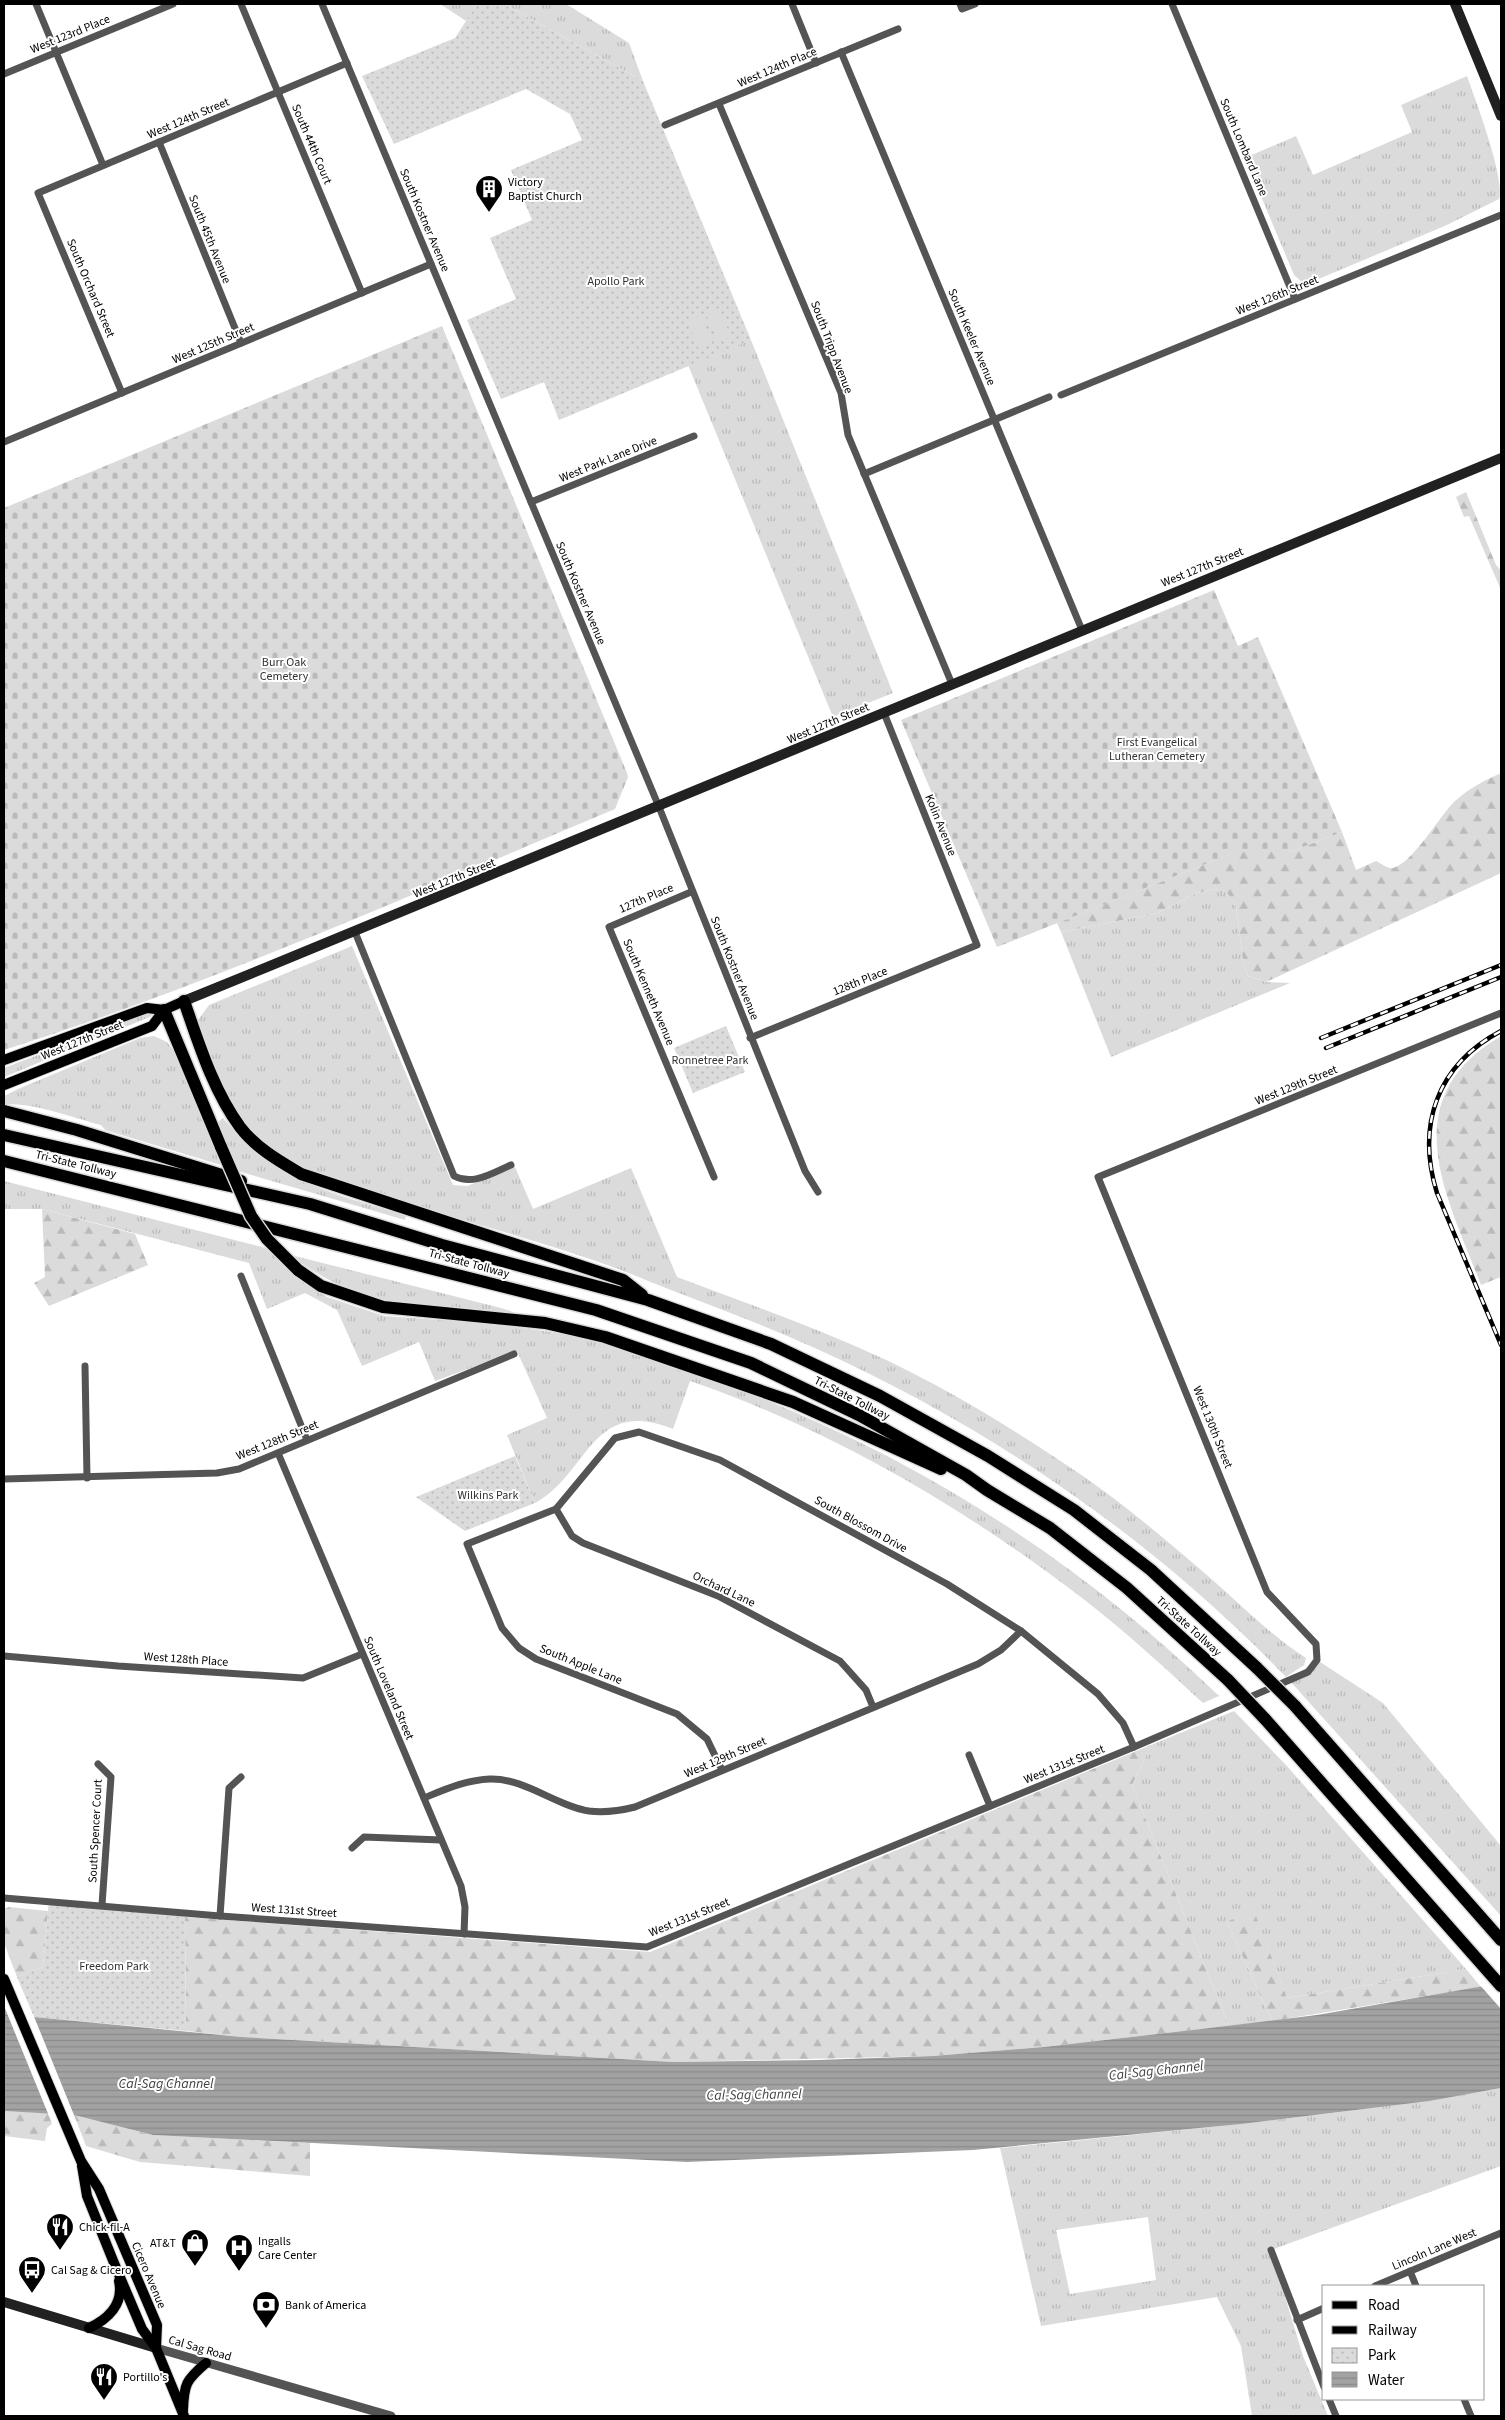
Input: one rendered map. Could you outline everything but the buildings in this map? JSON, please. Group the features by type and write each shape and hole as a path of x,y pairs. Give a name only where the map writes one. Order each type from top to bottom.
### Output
{"highway":[{"path":"184,1001 211,1076 240,1128 266,1152 301,1174 623,1280 648,1300"},
{"path":"164,1010 251,1216 267,1239 298,1270 321,1286 383,1308 545,1323 605,1337 794,1402 987,1490"},
{"path":"4,1111 78,1130 310,1204"},
{"name":"Tri-State Tollway","path":"4,1135 310,1204 442,1245 648,1300 771,1344 880,1396 988,1456 1074,1510 1143,1564 1257,1668 1295,1706 1501,1940"},
{"name":"Tri-State Tollway","path":"4,1161 596,1310 751,1363 859,1415 966,1475 1050,1528 1119,1582 1228,1680 1265,1719 1501,1986"}],"main road":[{"path":"1455,4 1501,116"},
{"name":"West 127th Street","path":"4,1085 152,1026 164,1010 184,1001 659,807 1082,630 1501,458"},
{"name":"West 127th Street","path":"4,1060 147,1008 164,1010"},
{"name":"Cicero Avenue","path":"4,1980 81,2161 99,2189 157,2325 156,2348"},
{"name":"Cicero Avenue","path":"81,2161 87,2196 142,2329 156,2348 183,2415"},
{"path":"89,2328 104,2321 118,2303 120,2285 114,2263"},
{"name":"Cal Sag Road","path":"4,2302 156,2348"},
{"path":"183,2415 184,2386 191,2376 206,2363"}],"street":[{"path":"36,4 104,166"},
{"name":"West 123rd Place","path":"4,74 173,4"},
{"name":"South 44th Court","path":"241,4 362,293"},
{"name":"South Kostner Avenue","path":"322,4 659,807 691,892 805,1171 818,1192"},
{"path":"792,4 816,63"},
{"path":"961,6 975,4"},
{"name":"South Lombard Lane","path":"1172,4 1296,299"},
{"name":"West 124th Place","path":"665,124 719,104 898,29"},
{"name":"South Keeler Avenue","path":"841,52 1082,630"},
{"name":"West 124th Street","path":"38,193 347,63"},
{"name":"South Tripp Avenue","path":"719,104 841,392 848,436 952,684"},
{"name":"South 45th Avenue","path":"159,142 241,343"},
{"name":"South Orchard Street","path":"38,193 122,392"},
{"name":"West 126th Street","path":"1061,395 1501,214"},
{"name":"West 125th Street","path":"4,442 431,264"},
{"path":"864,474 1049,397"},
{"name":"West Park Lane Drive","path":"531,502 694,436"},
{"name":"Kolin Avenue","path":"884,713 978,945"},
{"name":"127th Place","path":"609,926 691,892"},
{"name":"South Kenneth Avenue","path":"609,926 714,1177"},
{"path":"355,932 454,1176 463,1181 480,1179 511,1164"},
{"name":"128th Place","path":"750,1038 978,945"},
{"name":"West 129th Street","path":"1098,1177 1501,1013"},
{"name":"West 130th Street","path":"1098,1177 1267,1592 1316,1644 1318,1660 1308,1672"},
{"path":"241,1276 307,1440"},
{"name":"West 128th Street","path":"4,1479 218,1474 239,1469 514,1354"},
{"path":"85,1366 87,1478"},
{"name":"South Blossom Drive","path":"556,1509 615,1438 639,1432 720,1460 947,1584 1021,1631 1098,1694 1123,1724 1134,1747"},
{"name":"South Loveland Street","path":"278,1453 461,1886 465,1907 464,1934"},
{"name":"South Apple Lane","path":"556,1509 466,1544 502,1628 519,1648 536,1659 677,1714 707,1739 722,1770"},
{"name":"Orchard Lane","path":"556,1509 572,1536 583,1543 718,1596 840,1661 866,1690 873,1707"},
{"name":"West 129th Street","path":"424,1798 463,1782 492,1779 517,1784 587,1810 611,1812 635,1807 978,1664 1001,1650 1021,1631"},
{"name":"West 128th Place","path":"4,1656 118,1666 303,1678 362,1654"},
{"name":"West 131st Street","path":"4,1898 220,1916 647,1947 1134,1747 1308,1672"},
{"path":"969,1755 990,1806"},
{"name":"South Spencer Court","path":"98,1764 111,1777 102,1905"},
{"path":"220,1916 229,1788 241,1777"},
{"path":"352,1848 364,1838 441,1840"},
{"name":"Lincoln Lane West","path":"1377,2285 1501,2233"},
{"path":"1271,2250 1322,2381"},
{"path":"1410,2271 1416,2285"},
{"path":"1297,2320 1322,2309"},
{"name":"Cal Sag Road","path":"156,2348 391,2416"},
{"path":"1329,2400 1336,2416"},
{"path":"1464,2400 1471,2416"}],"green space":[{"path":"440,4 477,4 466,21"},
{"name":"Apollo Park","path":"477,4 504,4 643,81 751,340 559,420 544,382 501,399 467,320 516,299 490,238 532,220 511,170 582,140 570,114 526,89 394,144 362,76 455,38"},
{"path":"504,4 566,4 629,43 643,81"},
{"path":"1467,76 1494,157 1500,188 1499,199 1447,225 1309,283 1301,281 1294,275 1245,158 1296,136 1313,175 1412,132 1401,105"},
{"path":"719,308 731,337 718,342 706,313"},
{"path":"701,315 712,344 699,349 687,321"},
{"name":"Burr Oak Cemetery","path":"442,326 627,773 628,777 615,809 312,937 159,996 4,1050 4,508"},
{"path":"751,340 893,693 833,717 688,365"},
{"path":"1466,492 1496,565 1501,571 1501,590 1469,516 1464,517 1456,497"},
{"name":"First Evangelical Lutheran Cemetery","path":"1214,590 1238,646 1258,637 1342,832 1290,852 1236,852 997,947 901,720"},
{"path":"1501,773 1501,873 1266,982 1248,976 1243,961 1236,905 1226,891 1214,889 1197,893 1158,913 1061,932 1057,923 1236,852 1290,852 1342,832 1356,870 1376,861 1386,867 1393,868 1409,857 1455,801 1477,785"},
{"path":"1214,889 1227,891 1236,905 1243,961 1248,976 1266,982 1290,983 1111,1057 1061,932 1158,913 1197,893"},
{"path":"352,946 453,1185 467,1186 515,1167 533,1209 631,1168 677,1277 807,1326 884,1359 960,1398 1009,1428 1080,1474 1133,1513 1271,1632 1306,1658 1304,1665 1286,1677 1235,1627 1125,1533 1007,1451 945,1414 882,1380 781,1333 618,1269 533,1241 340,1184 309,1172 281,1156 264,1143 238,1114 220,1081 198,1026 198,1020 209,1005"},
{"path":"150,1012 152,1016 4,1077 4,1068"},
{"name":"Ronnetree Park","path":"726,1026 745,1072 693,1093 674,1048"},
{"path":"154,1036 167,1042 176,1054 221,1165 105,1130 101,1125 52,1111 25,1105 4,1105 4,1096 18,1089 140,1038"},
{"path":"1501,1036 1501,1277 1481,1285 1454,1218 1444,1184 1437,1151 1438,1119 1447,1089 1467,1061"},
{"path":"223,1118 243,1140 285,1171 329,1192 406,1216 405,1220 238,1171 218,1122"},
{"path":"4,1181 266,1248 311,1287 327,1297 384,1316 504,1326 576,1337 655,1359 774,1403 912,1469 978,1508 1042,1550 1103,1595 1162,1644 1219,1696 1203,1703 1131,1638 1086,1601 1041,1567 946,1504 897,1475 795,1423 690,1381 673,1429 646,1422 624,1423 608,1430 594,1443 553,1490 535,1503 507,1435 547,1418 517,1351 435,1381 419,1342 362,1366 337,1310 305,1293 267,1309 249,1263 42,1209 4,1209"},
{"path":"42,1209 135,1234 148,1265 49,1306 34,1283 45,1277"},
{"path":"291,1255 501,1308 512,1313 424,1306 370,1296 343,1287 317,1273"},
{"name":"Wilkins Park","path":"515,1456 535,1503 465,1531 416,1497"},
{"path":"1317,1660 1383,1703 1501,1846 1501,1916 1289,1680"},
{"path":"1234,1711 1286,1765 1466,1969 1287,1998 1253,1909 1227,1922 1272,2021 1229,2026 1132,1785 1151,1745"},
{"path":"1151,1745 1132,1785 1229,2026 1044,2047 933,2056 673,2062 242,2037 186,2031 185,1917 650,1952"},
{"name":"Freedom Park","path":"49,1901 185,1913 186,2031 34,2017 17,1977 43,1967"},
{"path":"9,1907 48,1911 43,1967 17,1977 4,1943 4,1909"},
{"path":"1253,1908 1287,1998 1466,1969 1481,1987 1272,2021 1227,1922"},
{"path":"1501,2088 1501,2166 1271,2250 1303,2356 1328,2416 1252,2416 1241,2346 1217,2297 1041,2326 1000,2148 1314,2115","holes":["1148,2217 1156,2280 1070,2294 1056,2230"]},
{"path":"4,2111 48,2113 52,2124 47,2128 45,2141 4,2136"},
{"path":"74,2115 153,2135 310,2143 310,2176 140,2162 86,2146"}],"water":[{"name":"Cal-Sag Channel","path":"1501,1983 1501,2088 1429,2101 1241,2124 973,2150 687,2162 153,2135 74,2115 4,2111 4,2008 34,2017 242,2037 673,2062 819,2060 933,2056 1044,2047 1317,2015"}],"pier":[{"path":"1501,1981 1501,2009 1479,1984"},
{"path":"4,2006 33,2014 74,2115 69,2117 49,2116"}],"railway":[{"path":"1321,1038 1501,965"},
{"path":"1326,1048 1501,977"},
{"path":"1501,1031 1479,1045 1461,1061 1447,1079 1437,1099 1431,1121 1429,1144 1431,1168 1437,1193 1501,1345"}],"place":[{"name":"Victory Baptist Church","path":"489,213"},
{"name":"Chick-fil-A","path":"60,2251"},
{"name":"AT&T","path":"195,2267"},
{"name":"Ingalls Care Center","path":"239,2272"},
{"name":"Cal Sag & Cicero","path":"32,2294"},
{"name":"Bank of America","path":"266,2329"},
{"name":"Portillo's","path":"104,2401"}]}
